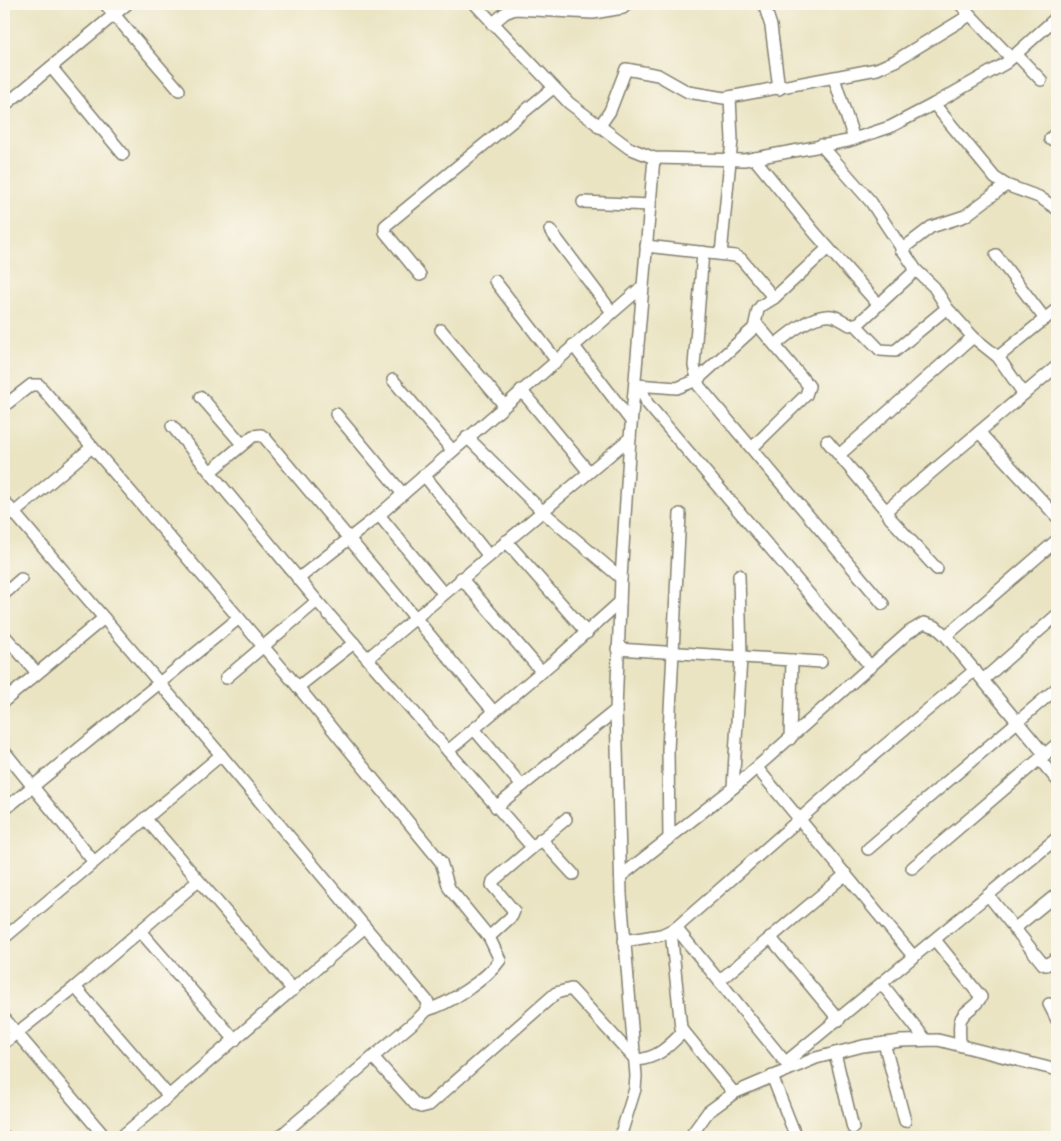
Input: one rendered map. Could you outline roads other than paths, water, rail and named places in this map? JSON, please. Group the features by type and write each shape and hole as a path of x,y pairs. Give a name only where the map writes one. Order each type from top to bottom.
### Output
{"street":[{"path":"105,4 180,90"},
{"path":"4,106 127,4"},
{"path":"475,4 568,103 629,148 654,158 730,160 754,158 854,139 890,127 934,104 1014,56 1057,17"},
{"path":"492,24 505,13 515,9 607,12 622,8 626,4"},
{"path":"764,4 771,26 779,89"},
{"path":"960,4 1041,80"},
{"path":"599,126 610,111 626,69 658,75 688,92 711,97 730,97 877,69 890,64 970,15"},
{"path":"51,67 123,154"},
{"path":"834,78 854,139"},
{"path":"420,274 385,232 385,226 553,88"},
{"path":"720,254 732,130 730,97"},
{"path":"934,104 996,178 1006,185 1039,197 1057,209"},
{"path":"821,145 865,194 916,270 934,288 947,308 973,337 998,357 1024,394"},
{"path":"620,1137 635,1089 636,1060 624,941 616,710 617,649 631,421 638,386 643,286 654,158"},
{"path":"754,158 828,248 878,304"},
{"path":"901,250 931,227 965,216 1006,185"},
{"path":"583,202 650,205"},
{"path":"550,230 612,312"},
{"path":"646,246 735,256 741,259 774,298"},
{"path":"638,386 677,388 697,380 754,328 758,310 774,298 828,248"},
{"path":"703,252 694,366 702,391 883,604"},
{"path":"996,255 1045,318"},
{"path":"776,345 792,332 824,316 837,317 850,325 855,324 916,270"},
{"path":"495,281 556,360"},
{"path":"298,579 379,515 643,286"},
{"path":"855,324 875,347 888,352 895,351 947,308"},
{"path":"998,357 1057,309"},
{"path":"752,448 808,391 805,380 756,323"},
{"path":"440,330 504,405"},
{"path":"839,455 973,337"},
{"path":"574,345 631,421"},
{"path":"887,512 1057,366"},
{"path":"393,380 452,450"},
{"path":"4,406 35,384 46,393 298,686 441,862 449,888 489,937 500,956 499,962 454,999 427,1010 280,1137"},
{"path":"638,386 647,402 871,667"},
{"path":"521,390 588,472"},
{"path":"201,397 242,444"},
{"path":"336,414 403,494"},
{"path":"172,426 298,579 496,807 573,874"},
{"path":"979,432 1057,517"},
{"path":"211,471 242,444 257,435 265,438 494,712"},
{"path":"467,437 541,510 621,578"},
{"path":"368,658 541,510 630,438"},
{"path":"827,441 890,518 937,569"},
{"path":"92,447 8,508 221,755 424,996 428,1002 427,1010"},
{"path":"424,475 489,556"},
{"path":"669,839 668,750 680,514"},
{"path":"379,515 443,593"},
{"path":"946,636 1057,540"},
{"path":"506,541 588,633"},
{"path":"733,788 741,658 739,575"},
{"path":"461,578 542,672"},
{"path":"4,594 21,579"},
{"path":"226,678 317,601"},
{"path":"448,751 588,633 620,602"},
{"path":"984,679 1057,615"},
{"path":"4,701 104,618"},
{"path":"4,810 239,618"},
{"path":"621,876 757,768 918,625 929,623 946,636 984,679 1018,722 1057,780"},
{"path":"4,635 37,673"},
{"path":"298,686 354,643"},
{"path":"617,649 821,662"},
{"path":"790,738 792,660"},
{"path":"624,941 661,935 674,929 975,670"},
{"path":"868,849 1057,688"},
{"path":"496,807 616,710"},
{"path":"474,729 522,786"},
{"path":"912,868 1057,744"},
{"path":"4,751 94,862"},
{"path":"4,938 221,755"},
{"path":"757,768 914,957"},
{"path":"145,818 293,990"},
{"path":"489,937 512,916 514,911 492,883 566,819"},
{"path":"690,1137 708,1112 734,1094 772,1076 788,1065 839,1020 1057,838"},
{"path":"719,981 846,874"},
{"path":"4,1043 75,987 198,881"},
{"path":"1014,929 1057,894"},
{"path":"988,895 1044,965 1057,958"},
{"path":"122,1137 365,927"},
{"path":"674,929 788,1065"},
{"path":"674,929 680,1023 683,1032 734,1094"},
{"path":"140,931 235,1040"},
{"path":"770,937 839,1020"},
{"path":"935,940 981,996 978,1003 962,1017 960,1023 960,1044"},
{"path":"882,984 925,1039"},
{"path":"75,987 169,1096"},
{"path":"373,1057 415,1104 422,1107 429,1105 556,993 571,989 636,1060"},
{"path":"1050,1004 1057,1020"},
{"path":"4,1018 105,1137"},
{"path":"636,1060 648,1059 660,1054 683,1032"},
{"path":"788,1065 884,1043 925,1039 960,1044 1057,1070"},
{"path":"884,1043 905,1120"},
{"path":"835,1053 853,1128"},
{"path":"772,1076 796,1137"}]}
